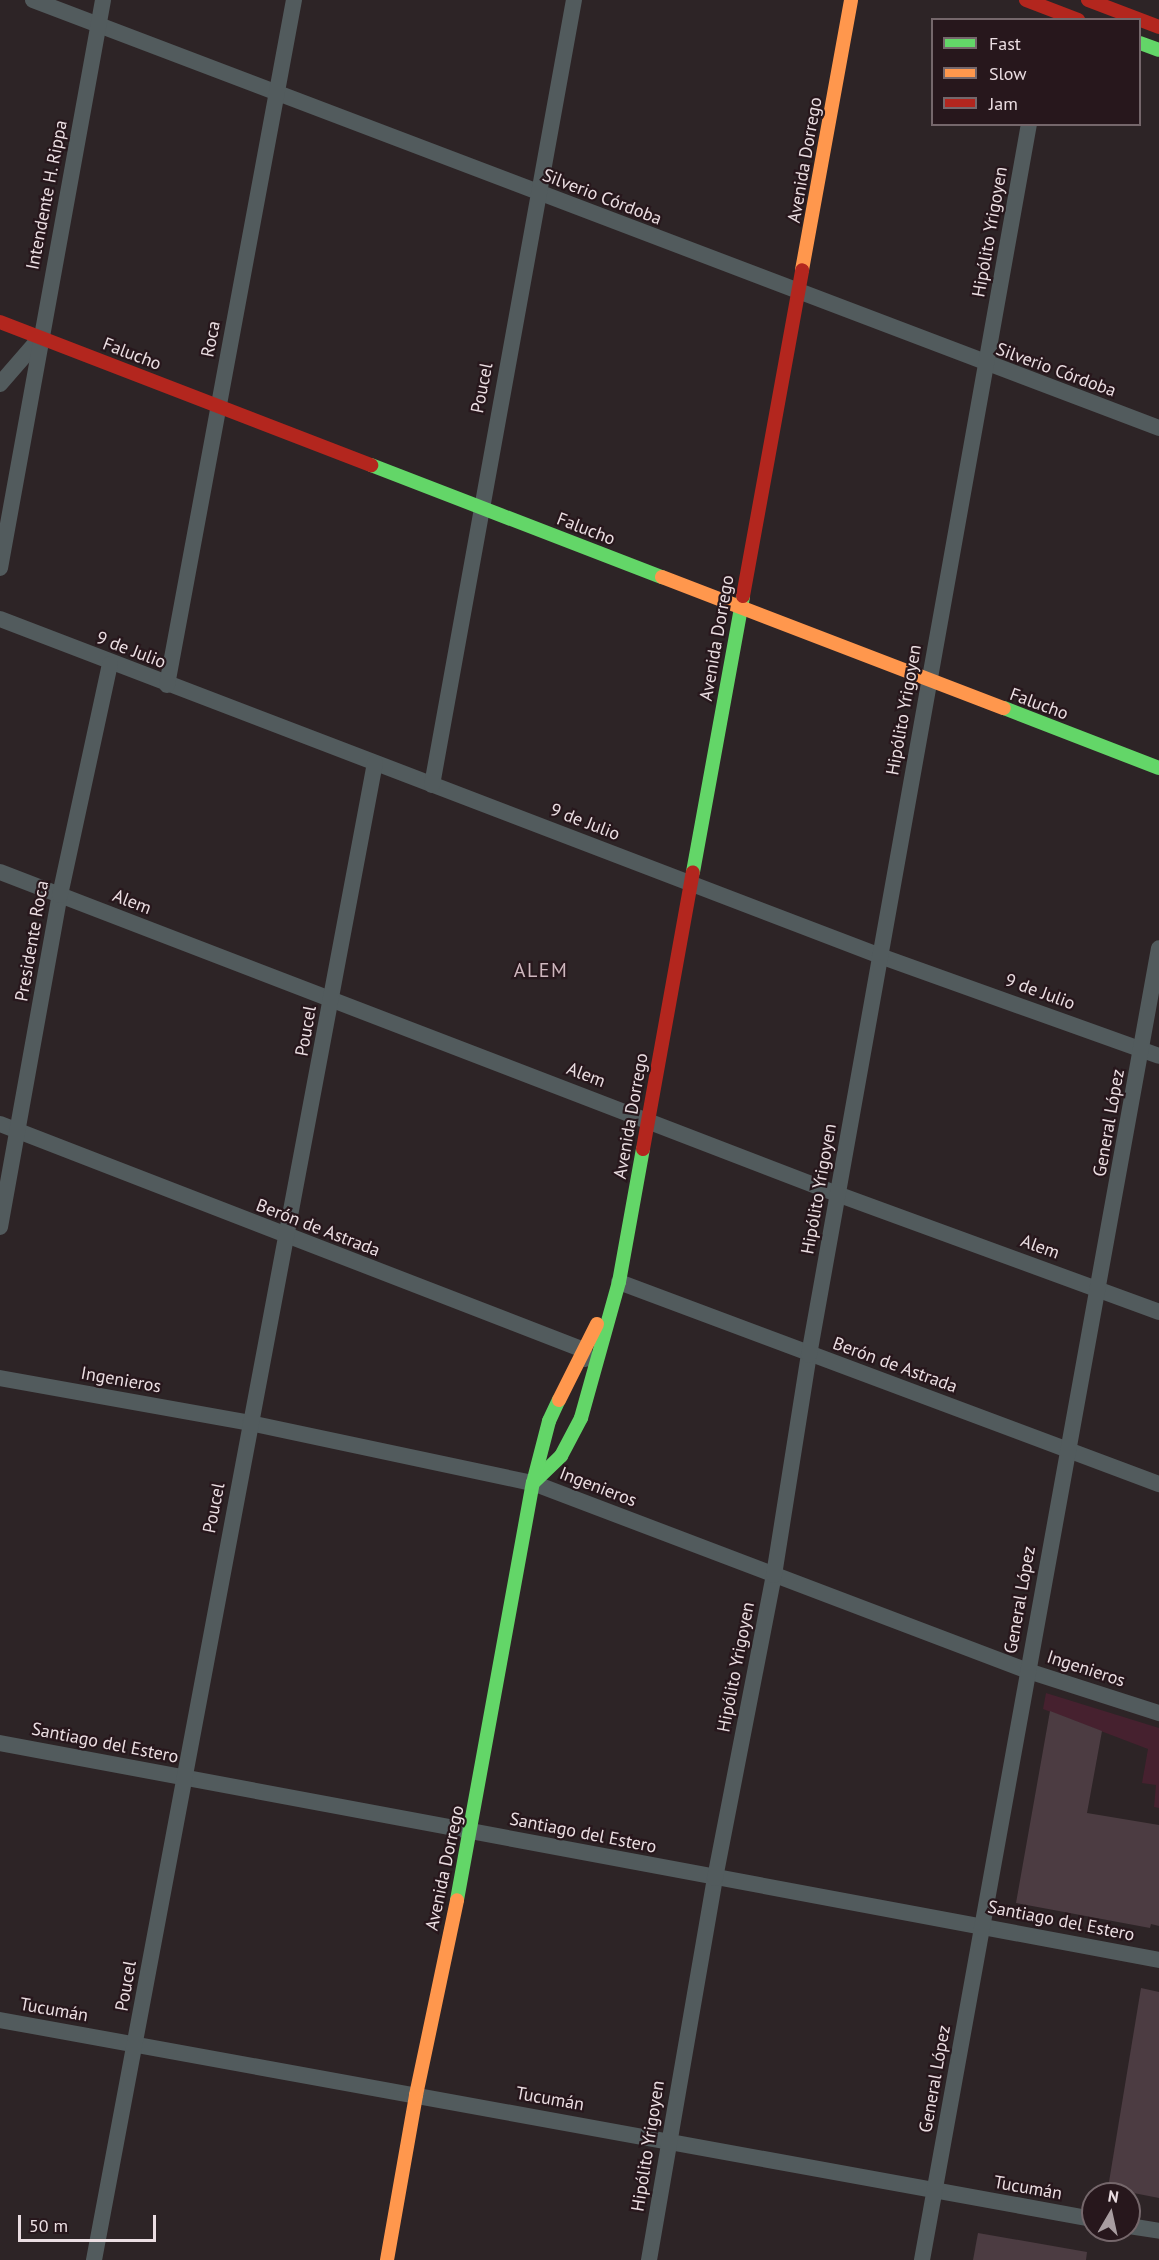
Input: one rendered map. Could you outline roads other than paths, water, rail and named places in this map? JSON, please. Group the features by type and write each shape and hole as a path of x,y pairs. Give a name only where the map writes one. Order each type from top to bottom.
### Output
{"main road":[{"name":"Avenida Dorrego","path":"533,1483 561,1456 581,1418 619,1282 740,608 801,292 851,0"},
{"path":"1026,0 1073,18"},
{"path":"1088,0 1135,18"},
{"path":"1141,20 1159,27"},
{"path":"1141,43 1159,50"},
{"name":"Falucho","path":"0,322 929,682 1159,768"},
{"name":"Avenida Dorrego","path":"387,2260 416,2095 472,1832 533,1483 549,1421 619,1282"}],"street":[{"name":"Silverio Córdoba","path":"33,0 538,194 801,292 986,365 1159,428"},
{"name":"Intendente H. Rippa","path":"0,568 103,0"},
{"name":"Roca","path":"166,685 294,0"},
{"name":"Poucel","path":"432,785 479,507 574,0"},
{"name":"Hipólito Yrigoyen","path":"649,2260 667,2141 774,1575 837,1194 1029,126"},
{"path":"0,384 40,338"},
{"name":"9 de Julio","path":"0,619 110,664 880,956 1159,1056"},
{"name":"Presidente Roca","path":"0,1227 60,895 110,664"},
{"name":"Poucel","path":"94,2260 182,1777 288,1238 375,763"},
{"name":"Alem","path":"0,872 837,1194 1159,1312"},
{"name":"General López","path":"922,2260 1068,1448 1100,1289 1159,948"},
{"name":"Berón de Astrada","path":"0,1124 288,1238 584,1350"},
{"name":"Berón de Astrada","path":"619,1282 809,1355 1068,1448 1159,1484"},
{"path":"584,1350 589,1392"},
{"name":"Ingenieros","path":"0,1378 250,1423 533,1483 1028,1671 1159,1713"},
{"name":"Santiago del Estero","path":"0,1743 715,1878 982,1925 1159,1960"},
{"name":"Tucumán","path":"0,2020 1081,2217"},
{"path":"1141,2228 1159,2231"}],"district":[{"name":"ALEM","path":"541,970"}]}
